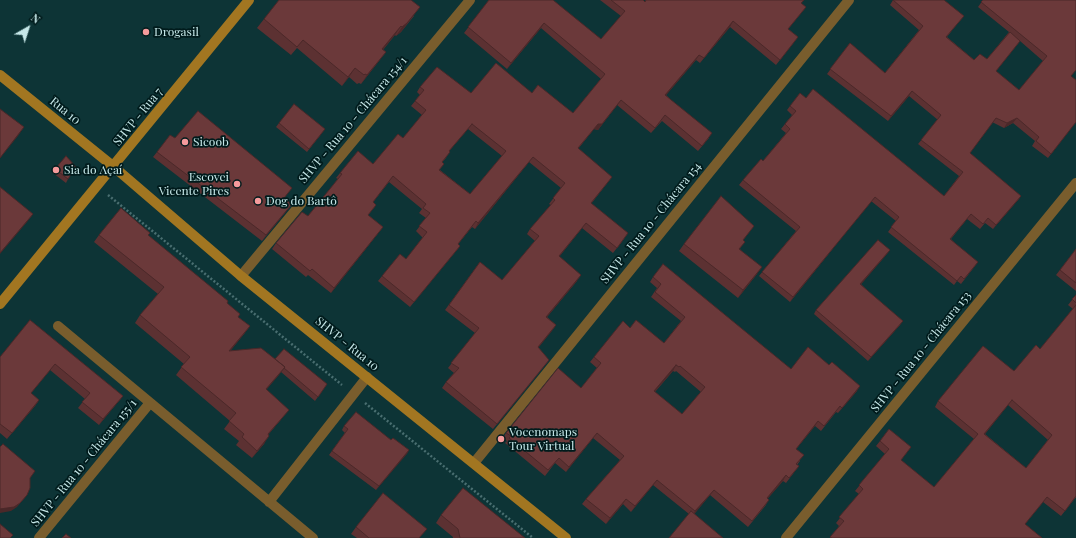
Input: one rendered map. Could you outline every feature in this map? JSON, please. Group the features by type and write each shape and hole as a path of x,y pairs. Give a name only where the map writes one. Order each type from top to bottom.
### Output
{"street":[{"name":"SHVP - Rua 7","path":"0,304 114,167 249,0"},
{"name":"SHVP - Rua 10 - Chácara 154/1","path":"241,276 470,0"},
{"name":"SHVP - Rua 10 - Chácara 154","path":"474,463 849,0"},
{"name":"Rua 10","path":"2,79 114,167"},
{"name":"SHVP - Rua 10","path":"114,167 241,276 566,538"},
{"name":"SHVP - Rua 10 - Chácara 153","path":"786,538 1076,183"},
{"name":"SHVP - Rua 10 - Chácara 155/1","path":"58,326 313,538"},
{"path":"269,502 367,377"},
{"name":"SHVP - Rua 10 - Chácara 155/1","path":"39,538 150,404"}],"path":[{"path":"97,186 533,538"}],"building":[{"path":"279,0 411,0 420,7 407,23 402,27 401,26 382,49 386,52 367,75 364,75 355,68 348,77 303,40 297,47 264,19"},
{"path":"489,0 553,0 601,39 625,11 611,0 643,0 645,2 646,0 804,0 801,3 806,7 788,29 798,37 780,60 733,21 704,58 699,55 665,95 712,133 702,146 665,115 655,128 621,100 602,124 598,124 578,148 612,177 591,203 628,233 617,248 586,223 559,256 581,275 546,317 556,325 538,347 549,360 497,424 446,382 459,368 451,363 479,328 449,305 480,262 502,280 539,236 530,229 555,200 553,198 565,183 533,157 478,223 476,221 458,244 460,246 414,302 382,276 400,254 406,259 427,232 419,226 430,213 423,208 426,204 393,176 373,202 376,205 368,215 383,227 334,288 312,269 310,271 276,243 302,212 308,216 342,174 340,173 358,151 373,164 398,134 403,138 426,110 415,101 424,90 420,87 437,67 471,93 496,63 532,93 538,85 573,113 605,74 544,23 511,63 468,27","holes":["472,124 506,151 470,194 439,170 444,164 442,162 450,152 449,151"]},
{"path":"893,0 944,0 964,16 946,37 974,60 980,54 987,59 1010,32 1020,41 996,71 1019,90 1047,56 981,2 983,0 1076,0 1076,70 1071,76 1076,80 1076,122 1051,154 1036,141 1039,137 1017,118 1007,123 996,118 970,153 1021,196 996,225 988,218 983,224 971,214 950,239 978,262 964,279 961,276 957,281 891,227 899,217 875,197 793,297 762,272 800,227 743,180 761,159 763,161 790,129 785,124 796,111 790,106 800,93 806,98 813,89 944,196 963,172 921,140 941,115 912,91 891,116 830,69 850,43 885,73 923,26"},
{"path":"294,104 325,129 309,149 279,123"},
{"path":"0,109 24,127 0,158"},
{"path":"198,111 292,188 284,198 292,204 266,235 157,152 170,135 175,138"},
{"path":"66,156 76,167 68,179 55,169"},
{"path":"0,187 33,214 0,253"},
{"path":"721,196 754,226 743,240 745,242 739,249 762,267 743,290 684,244"},
{"path":"121,208 150,233 148,235 228,301 227,303 240,314 238,317 250,326 229,351 261,348 285,367 266,389 289,410 268,434 269,436 257,451 242,437 244,434 229,421 236,413 181,367 190,357 140,315 164,287 99,235"},
{"path":"878,240 890,250 860,284 903,321 871,357 816,310"},
{"path":"1076,249 1076,283 1060,270"},
{"path":"663,264 791,369 808,347 829,365 832,362 860,386 842,408 840,406 824,426 818,421 796,449 804,455 796,464 799,466 789,478 786,475 767,498 769,500 752,521 714,490 695,511 657,480 635,506 626,499 610,518 586,499 624,456 597,433 569,467 559,458 548,470 509,438 511,436 506,433 558,368 581,388 601,363 594,357 623,321 630,328 636,320 664,343 685,317 655,292 661,284 653,277","holes":["676,365 679,367 680,366 705,387 682,414 654,391"]},
{"path":"1076,295 1076,303 1072,299"},
{"path":"1076,305 1076,496 1065,511 1047,497 1025,524 1042,538 830,537 844,521 839,517 863,489 859,485 889,449 880,441 889,429 911,447 901,460 934,487 978,434 938,401 983,346 1014,371 1036,345 1040,349","holes":["1012,400 1052,435 1026,468 984,434"]},
{"path":"30,320 123,396 103,419 82,402 90,393 55,364 31,393 39,400 12,433 0,424 0,357"},
{"path":"284,349 327,384 318,397 275,359"},
{"path":"356,412 391,440 393,438 409,450 379,486 332,451 348,429 344,426"},
{"path":"3,444 35,471 30,478 30,488 27,495 20,503 14,507 0,509 0,447"},
{"path":"463,488 525,538 460,538 458,529 441,515"},
{"path":"383,493 427,529 419,538 369,538 356,527"},
{"path":"691,511 723,538 669,538"},
{"path":"0,524 13,535 10,538 0,538"},
{"path":"66,534 71,538 62,538"}],"place":[{"name":"Drogasil","path":"146,32"},
{"name":"Sicoob","path":"185,142"},
{"name":"Sia do Açaí","path":"56,170"},
{"name":"Escovei Vicente Pires","path":"237,184"},
{"name":"Dog do Bartô","path":"258,201"},
{"name":"Vocenomaps Tour Virtual","path":"501,439"}]}
